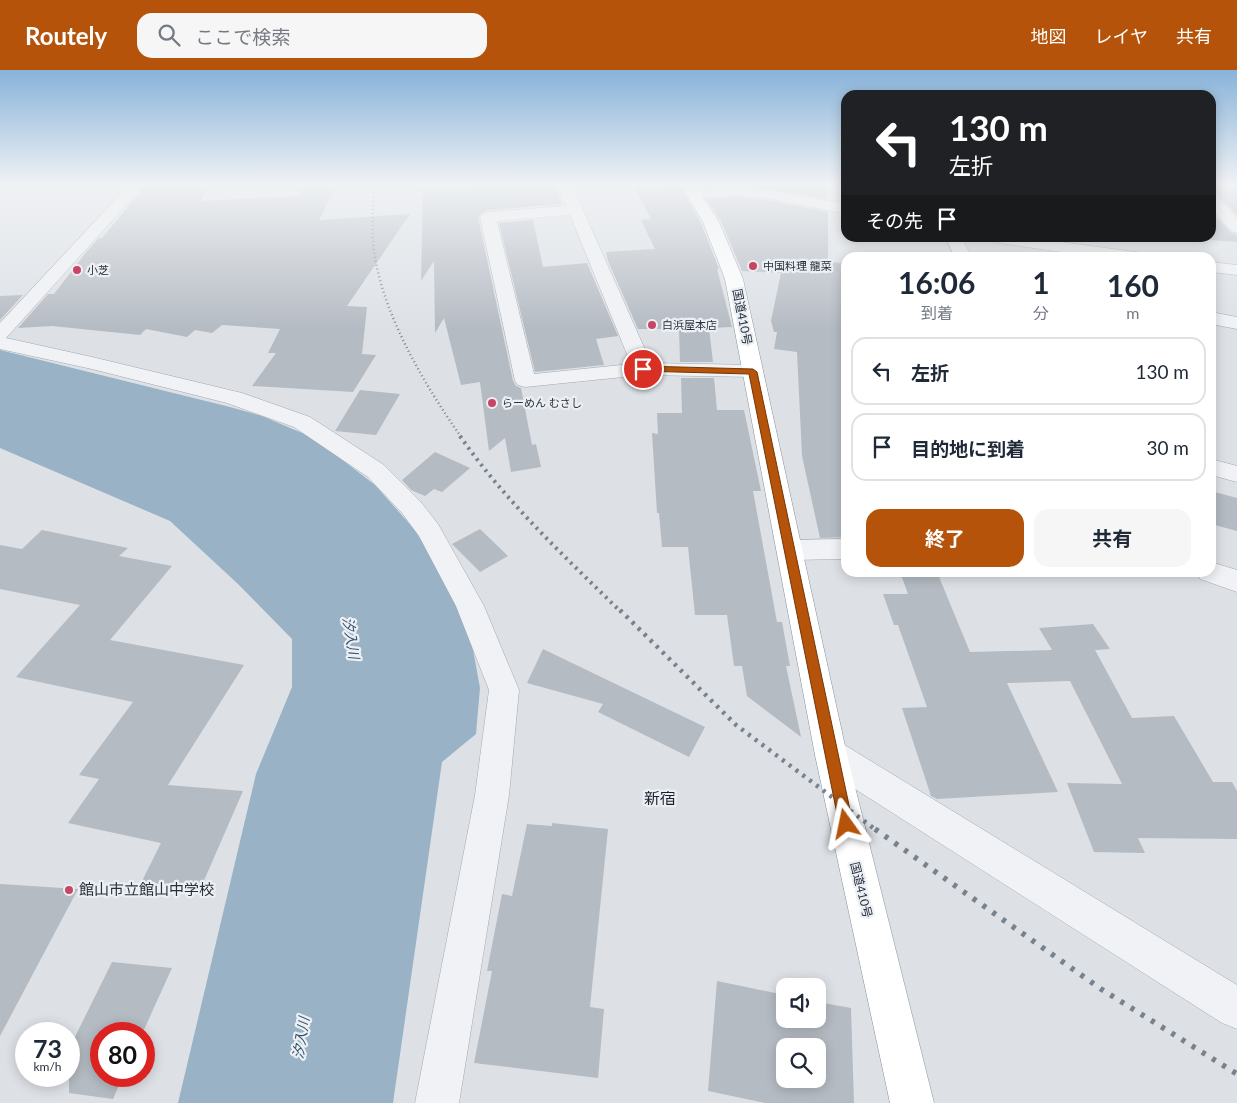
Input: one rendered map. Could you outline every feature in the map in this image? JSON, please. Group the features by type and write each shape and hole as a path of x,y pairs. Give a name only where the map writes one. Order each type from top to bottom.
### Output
{"highway":[{"name":"国道410号","path":"716,233 734,279 831,755 911,1102"}],"street":[{"path":"0,334 93,233"},
{"path":"492,233 525,381 643,369 753,372"},
{"path":"586,233 643,369"},
{"path":"1028,242 1100,252"},
{"path":"1216,268 1237,270"},
{"path":"1216,319 1237,323"},
{"path":"0,343 234,398 302,422 376,471 411,507 429,531 470,606 504,690 492,795 437,1103"},
{"path":"1216,468 1237,474"},
{"path":"790,550 841,549"},
{"path":"1216,574 1237,580"},
{"path":"831,755 1237,1008"}],"water":[{"name":"汐入川","path":"0,350 230,407 262,416 314,438 375,485 415,530 466,611 480,688 476,734 442,762 393,1103 178,1103 256,774 292,687 292,639 238,584 170,521 0,448"}],"building":[{"path":"106,233 397,233 347,306 367,307 362,354 376,355 353,392 252,386 276,353 268,353 280,329 222,325 212,333 195,330 187,337 146,329 140,335 52,326 18,328 48,294 54,294 87,251 99,238 102,238"},
{"path":"422,233 481,233 513,381 516,386 521,388 532,445 536,444 541,467 511,472 505,438 489,451 480,382 461,385 444,318 435,333 434,261 421,281"},
{"path":"501,233 536,233 543,267 587,263 618,336 596,339 604,365 535,372"},
{"path":"647,233 705,233 719,269 717,269 732,327 709,328 713,362 680,362 679,329 638,329 608,261 606,252 655,249"},
{"path":"726,233 828,233 828,262 841,263 841,537 820,538 802,456 797,352 774,349 777,332 774,332 771,321 781,273 742,271"},
{"path":"1216,233 1233,233 1237,235 1237,242 1216,240"},
{"path":"23,295 0,320 0,296"},
{"path":"681,378 714,378 717,410 744,410 761,491 753,491 777,622 782,622 790,666 786,666 801,737 747,696 742,666 734,666 727,615 695,615 688,547 662,547 659,513 657,513 652,433 658,434 657,413 682,413"},
{"path":"360,390 400,394 376,435 335,431"},
{"path":"435,452 470,468 442,492 434,489 425,496 411,490 402,480"},
{"path":"1216,492 1237,498 1237,531 1216,525"},
{"path":"480,529 508,556 480,572 452,544"},
{"path":"42,530 128,548 119,556 172,566 110,640 244,665 168,785 243,791 199,892 139,887 161,843 68,823 99,779 79,775 133,702 16,677 80,605 0,589 0,545 22,549"},
{"path":"902,577 939,577 970,652 1052,650 1039,628 1093,624 1110,649 1095,650 1132,718 1174,716 1213,782 1232,782 1237,791 1237,839 1138,838 1145,853 1094,852 1067,783 1122,784 1070,681 1007,683 1058,792 937,799 931,796 902,708 927,707 898,625 894,625 883,594 908,594"},
{"path":"543,649 705,727 689,757 598,712 603,704 527,683"},
{"path":"552,823 608,829 590,1007 604,1009 598,1078 474,1063 492,971 487,971 502,894 512,896 527,824 552,826"},
{"path":"0,884 78,889 0,1036"},
{"path":"112,962 172,968 147,1022 90,1022 90,1087 118,1087 113,1099 69,1093 69,1087 80,1087 80,1027"},
{"path":"717,981 776,993 776,1028 826,1028 826,1003 851,1008 854,1103 765,1103 708,1091"}],"railway":[{"path":"373,233 375,258 388,305 421,374 461,437"},
{"path":"460,436 496,483 516,505 557,549 621,612"},
{"path":"620,610 736,725 876,830"},
{"path":"875,829 1101,989 1237,1074"}],"place":[{"name":"中国料理 龍菜","path":"753,266"},
{"name":"小芝","path":"77,270"},
{"name":"白浜屋本店","path":"652,325"},
{"name":"らーめん むさし","path":"492,403"},
{"name":"館山市立館山中学校","path":"69,890"}],"district":[{"name":"新宿","path":"660,798"}],"route":[{"path":"643,369 753,372 846,824"}]}
